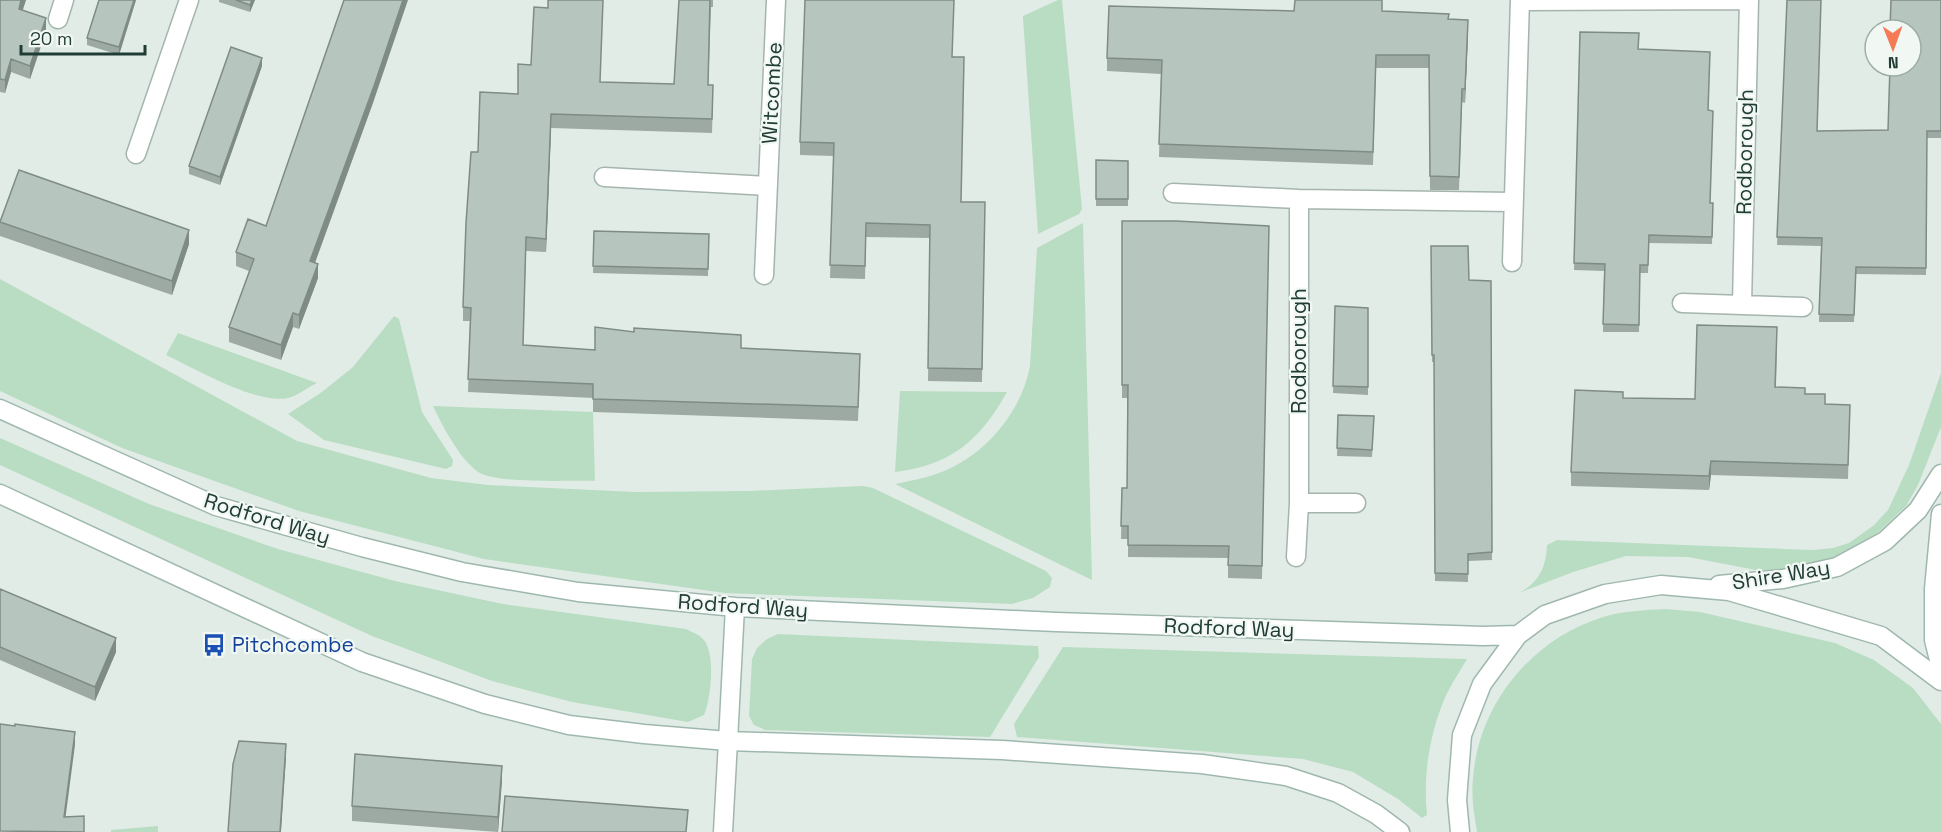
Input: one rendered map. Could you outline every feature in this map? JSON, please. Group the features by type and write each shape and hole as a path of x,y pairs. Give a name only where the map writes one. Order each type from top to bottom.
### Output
{"street":[{"path":"58,19 64,0"},
{"path":"136,153 189,0"},
{"name":"Witcombe","path":"764,275 776,0"},
{"name":"Rodborough","path":"1512,262 1520,1 1749,0 1742,304"},
{"path":"604,177 768,186"},
{"path":"1173,193 1299,199 1513,202"},
{"name":"Rodborough","path":"1296,557 1299,503 1299,199"},
{"path":"1682,303 1803,306"},
{"name":"Rodford Way","path":"0,409 216,506 462,572 578,592 735,607 1068,622 1471,636 1518,635"},
{"name":"Shire Way","path":"1690,588 1783,579 1837,567 1885,542 1918,510 1941,474"},
{"path":"0,494 362,662 485,704 569,725 728,741 1002,750 1202,764 1286,776 1338,793 1376,814 1400,832"},
{"path":"1299,503 1356,503"},
{"path":"1941,514 1934,589 1934,640 1941,668"},
{"path":"1460,832 1457,800 1462,735 1482,684 1518,635 1545,615 1605,594 1661,585 1729,591 1881,636 1941,681"},
{"path":"723,832 735,607"}],"green space":[{"path":"1062,0 1082,209 1079,214 1038,234 1023,16"},
{"path":"1083,223 1092,580 895,484 936,474 969,458 984,446 1008,417 1018,401 1030,366 1037,248"},
{"path":"0,279 297,441 431,478 488,485 635,492 748,491 863,486 873,488 1046,571 1052,578 1050,587 1033,598 1012,604 725,593 484,559 299,511 122,448 0,391"},
{"path":"394,316 399,319 422,412 453,460 452,466 446,469 324,440 288,414 322,392 353,367"},
{"path":"178,333 317,383 288,398 275,399 243,391 166,355"},
{"path":"1941,373 1941,427 1918,485 1906,506 1868,542 1848,555 1789,571 1756,570 1688,557 1626,556 1573,572 1519,593 1532,584 1540,574 1545,561 1547,545 1557,540 1813,550 1833,548 1849,543 1874,525 1888,510 1909,465"},
{"path":"900,391 1007,392 986,424 962,447 933,463 895,472"},
{"path":"433,406 593,412 595,481 503,479 480,473 459,452"},
{"path":"0,438 149,504 278,549 395,581 503,604 686,629 703,639 710,654 709,698 704,715 688,722 572,702 492,681 372,636 0,465"},
{"path":"1666,609 1700,612 1835,643 1874,660 1913,688 1941,724 1941,832 1477,832 1472,792 1477,750 1498,700 1514,678 1532,658 1577,627 1618,613"},
{"path":"778,634 1038,646 1039,657 990,737 765,730 754,725 749,716 752,659 757,648 767,639"},
{"path":"1063,647 1467,659 1446,695 1434,728 1428,757 1427,815 1422,818 1398,799 1353,772 1303,759 1017,737 1014,724"},
{"path":"158,826 158,832 111,832 111,830"}],"building":[{"path":"0,0 21,0 19,9 46,18 30,66 11,59 5,80 0,79"},
{"path":"99,0 134,0 119,47 87,38"},
{"path":"236,0 252,0 250,5"},
{"path":"344,0 403,0 310,261 318,264 299,315 293,313 281,345 229,327 254,259 236,252 248,219 266,226"},
{"path":"548,0 603,0 600,82 674,84 679,0 710,0 708,85 713,85 712,119 551,114 546,239 526,237 523,345 595,350 595,327 634,332 634,328 741,335 741,348 860,354 858,407 593,399 593,384 468,379 471,308 463,307 466,223 471,152 478,152 480,92 518,94 518,64 531,65 534,7 548,8"},
{"path":"805,0 954,0 952,57 964,57 961,202 985,202 982,369 928,368 930,225 866,223 865,266 830,265 834,143 800,142"},
{"path":"1295,0 1382,0 1382,11 1449,14 1448,19 1468,20 1465,89 1462,89 1459,177 1430,176 1429,55 1376,55 1373,152 1159,144 1162,60 1107,58 1109,6 1294,11"},
{"path":"1787,0 1821,0 1817,131 1888,130 1890,78 1923,78 1923,18 1890,18 1891,0 1941,0 1941,131 1927,131 1926,268 1856,267 1854,315 1819,314 1822,238 1777,237"},
{"path":"1580,32 1639,33 1638,49 1710,52 1708,110 1713,111 1710,203 1713,203 1712,237 1649,235 1648,265 1640,265 1639,325 1603,324 1605,264 1574,263"},
{"path":"231,47 262,58 220,177 189,166"},
{"path":"1096,160 1128,161 1128,199 1096,199"},
{"path":"19,170 189,230 172,281 0,222"},
{"path":"1122,221 1176,221 1269,226 1262,566 1228,565 1229,546 1128,545 1128,526 1121,526 1122,488 1127,488 1128,385 1122,385"},
{"path":"594,231 709,234 708,269 593,266"},
{"path":"1431,246 1468,246 1469,280 1491,281 1492,552 1468,554 1468,574 1435,573"},
{"path":"1335,306 1368,308 1368,387 1333,386"},
{"path":"1697,325 1777,327 1775,387 1805,388 1805,394 1825,394 1825,404 1850,405 1848,465 1711,461 1709,476 1571,472 1575,390 1623,392 1623,398 1695,399"},
{"path":"1338,415 1374,416 1372,450 1337,448"},
{"path":"0,589 116,638 95,687 0,647"},
{"path":"0,724 75,732 64,817 84,816 84,832 0,831"},
{"path":"239,741 286,744 280,832 228,832 233,764"},
{"path":"355,754 502,766 498,817 352,806"},
{"path":"505,796 688,810 686,832 502,832"}],"place":[{"name":"Pitchcombe","path":"214,645"}]}
